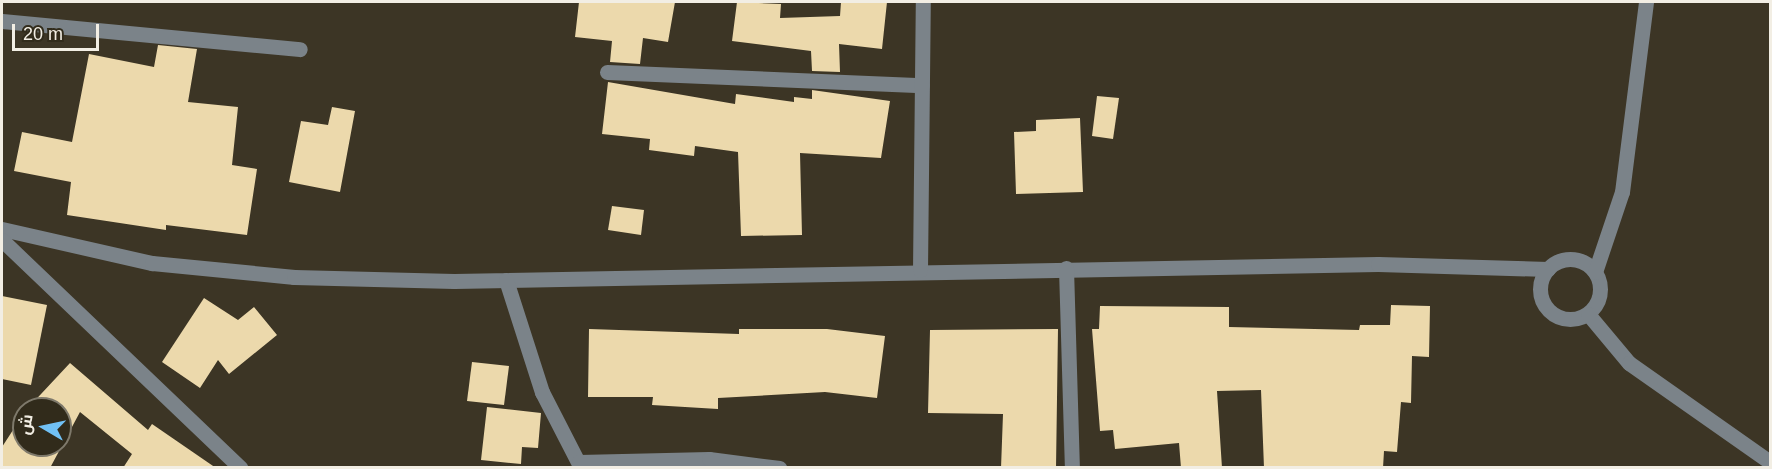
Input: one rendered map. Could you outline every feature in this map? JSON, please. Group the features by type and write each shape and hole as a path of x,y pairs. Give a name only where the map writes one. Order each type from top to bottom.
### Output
{"street":[{"path":"920,270 922,2"},
{"path":"1588,314 1601,291 1595,272 1622,192 1646,2"},
{"path":"2,21 300,49"},
{"path":"607,72 922,85"},
{"path":"2,229 152,263 282,276 506,279 920,270 1378,264 1548,269 1576,260 1595,272"},
{"path":"2,240 241,468"},
{"path":"1066,268 1072,468"},
{"path":"1548,269 1540,285 1545,306 1562,318 1588,314"},
{"path":"506,279 542,392 580,465 709,459 779,468"},
{"path":"1588,314 1629,363 1770,462"}],"building":[{"path":"579,2 675,2 668,42 643,38 640,64 610,62 612,41 575,37"},
{"path":"737,2 781,4 780,18 840,16 841,2 887,2 882,49 839,44 840,72 812,71 811,51 732,41"},
{"path":"158,45 197,49 188,102 238,107 232,165 257,169 247,235 166,225 166,230 67,215 71,182 14,171 22,132 72,142 89,54 154,67"},
{"path":"608,82 735,104 736,94 794,102 794,97 812,99 812,90 890,101 881,158 800,153 802,235 741,236 738,152 695,146 694,156 649,150 650,139 602,134"},
{"path":"1097,96 1119,98 1113,139 1092,136"},
{"path":"332,107 355,111 340,192 289,182 301,121 328,125"},
{"path":"1080,118 1083,192 1016,194 1014,132 1036,131 1036,120"},
{"path":"612,206 644,210 641,235 608,230"},
{"path":"2,296 47,305 31,385 2,379"},
{"path":"204,298 238,320 254,307 277,335 229,374 218,360 200,388 162,362"},
{"path":"1391,305 1430,306 1429,357 1412,356 1411,403 1401,402 1397,452 1384,451 1383,468 1264,468 1261,390 1217,391 1222,468 1181,468 1179,443 1115,449 1113,430 1100,431 1092,329 1099,329 1100,306 1229,307 1229,327 1359,330 1360,325 1390,325"},
{"path":"589,329 739,334 739,329 827,329 885,336 877,398 825,392 718,398 718,409 652,405 653,397 588,397"},
{"path":"1058,329 1056,468 1001,468 1003,414 928,413 930,330"},
{"path":"472,362 509,366 504,405 467,401"},
{"path":"70,363 148,430 152,424 216,468 123,468 132,454 80,412 72,427 72,397 38,397"},
{"path":"487,407 541,413 538,448 522,447 521,464 481,460"},
{"path":"12,432 12,457 56,457 50,468 2,468 2,447"}]}
